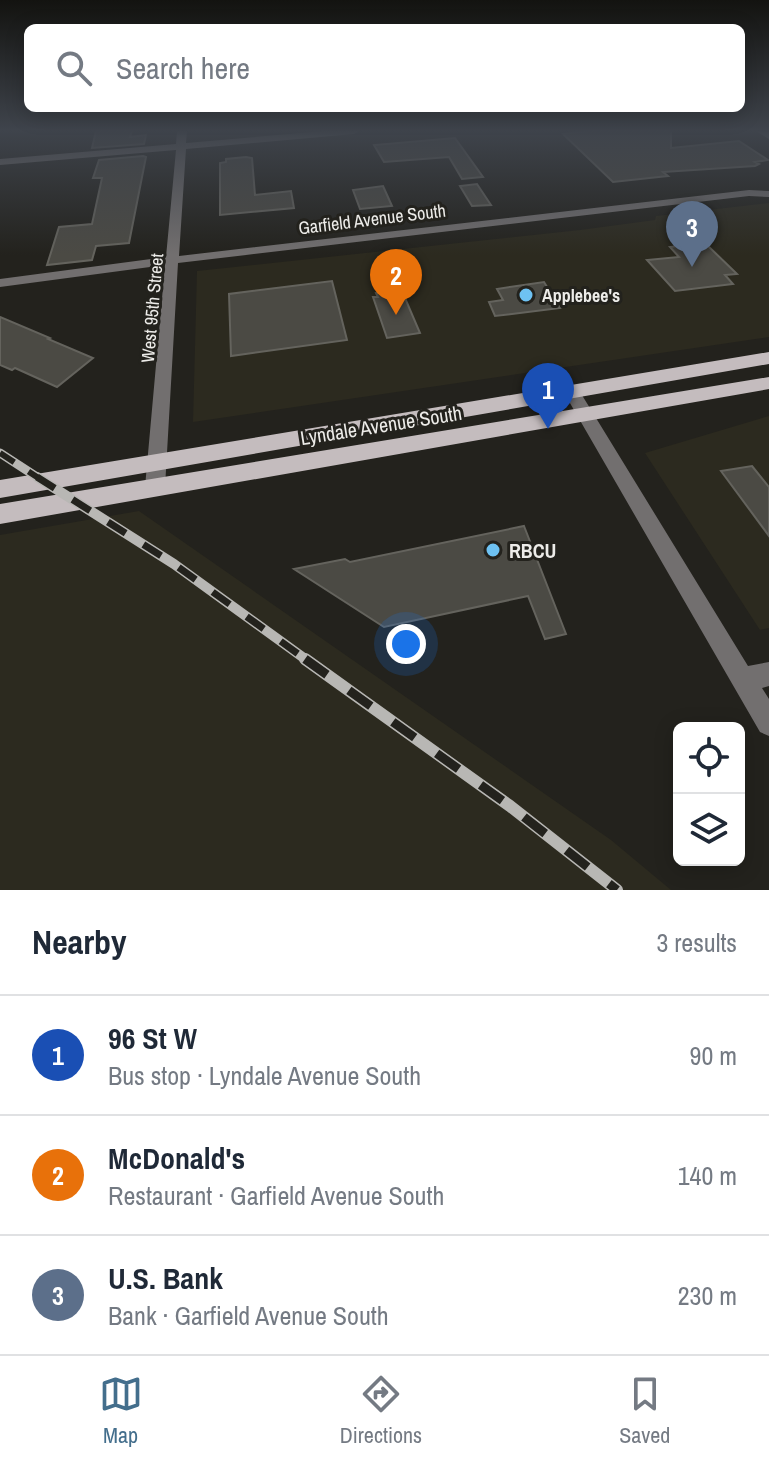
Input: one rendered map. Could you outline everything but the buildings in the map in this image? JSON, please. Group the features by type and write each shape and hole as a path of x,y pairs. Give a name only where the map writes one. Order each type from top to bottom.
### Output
{"main road":[{"name":"Lyndale Avenue South","path":"0,489 769,358"},
{"name":"Lyndale Avenue South","path":"0,514 769,383"}],"street":[{"name":"West 95th Street","path":"155,487 180,173"},
{"name":"Garfield Avenue South","path":"749,193 769,187"},
{"name":"Garfield Avenue South","path":"0,283 749,193 769,194"},
{"path":"571,391 769,723"},
{"path":"743,679 769,674"}],"shaded area":[{"path":"769,203 769,337 193,422 197,271 580,230 655,220 656,216"},
{"path":"769,416 769,628 760,630 645,453"},
{"path":"139,511 611,840 671,890 0,890 0,535"}],"railway":[{"path":"0,453 40,479"},
{"path":"37,477 174,564 308,661"},
{"path":"305,659 510,806 617,890"}],"place":[{"name":"U.S. Bank","path":"692,267"},
{"name":"Applebee's","path":"526,295"},
{"name":"McDonald's","path":"396,315"},
{"name":"96 St W","path":"548,429"},
{"name":"RBCU","path":"493,550"}]}
